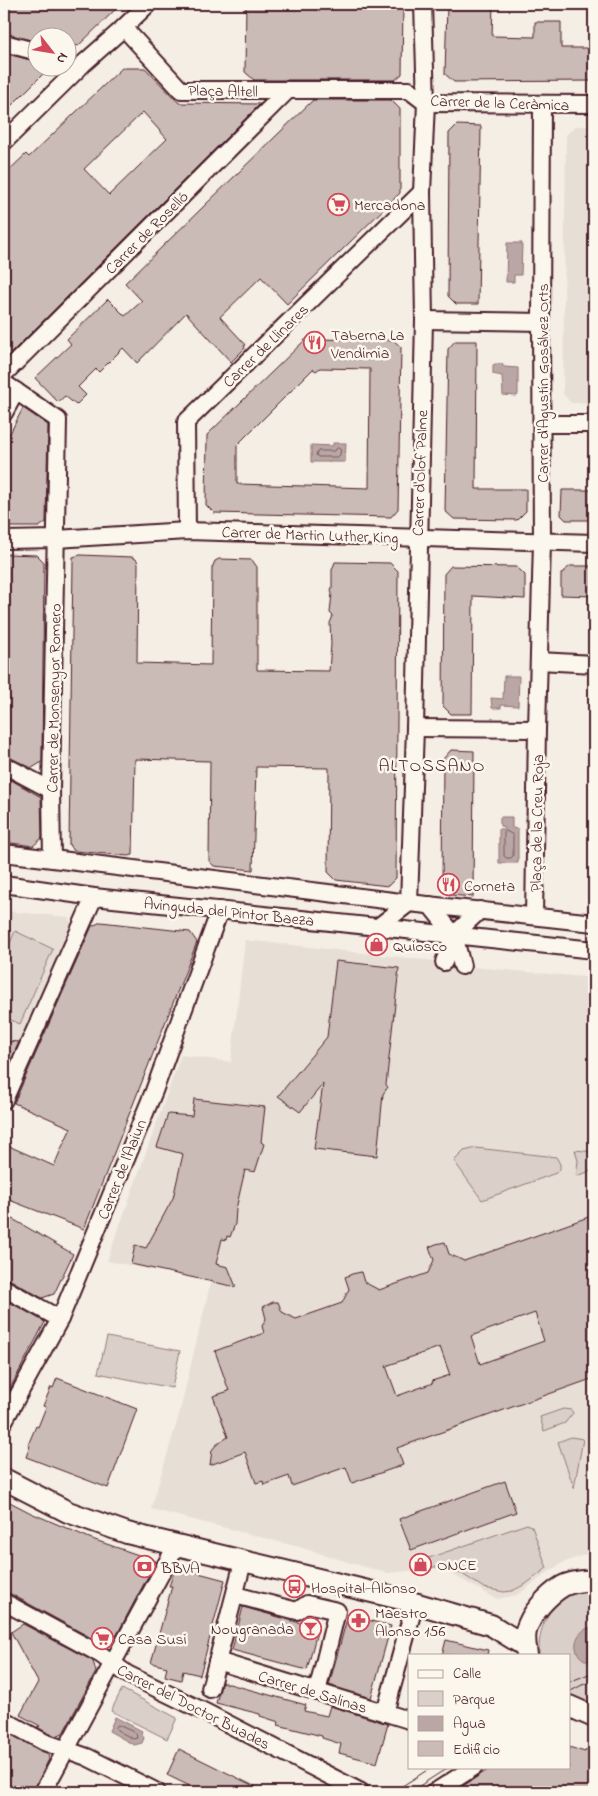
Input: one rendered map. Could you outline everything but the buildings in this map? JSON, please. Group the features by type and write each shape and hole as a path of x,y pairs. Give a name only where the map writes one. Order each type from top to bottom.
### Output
{"main road":[{"path":"4,1479 68,1512 127,1533 415,1603 491,1625 526,1650"},
{"path":"526,1650 525,1633 530,1621 550,1598 564,1586 579,1581 594,1580"},
{"path":"570,1706 594,1717"}],"street":[{"path":"4,142 84,63 148,4"},
{"name":"Carrer d'Olof Palme","path":"409,903 424,320 422,192 426,103 423,4"},
{"name":"Plaça Altell","path":"124,28 181,90 288,90"},
{"path":"4,43 28,49"},
{"path":"78,62 84,63"},
{"name":"Carrer de la Ceràmica","path":"288,90 409,90 426,103 594,104"},
{"name":"Carrer de Roselló","path":"4,374 288,90"},
{"name":"Carrer d'Agustín Gosálvez Orts","path":"539,661 542,542 542,105"},
{"name":"Carrer de Llinares","path":"187,531 186,422 422,192"},
{"path":"424,320 541,322"},
{"path":"4,413 10,387"},
{"name":"Carrer de Monsenyor Romero","path":"10,387 58,420 51,790 52,858"},
{"path":"542,424 594,424"},
{"name":"Carrer de Martin Luther King","path":"4,540 56,539 187,531 594,543"},
{"path":"539,661 594,664"},
{"name":"Plaça de la Creu Roja","path":"534,916 539,661"},
{"path":"415,728 537,729"},
{"path":"4,765 51,790"},
{"name":"Avinguda del Pintor Baeza","path":"4,853 409,903 594,923"},
{"name":"Avinguda del Pintor Baeza","path":"4,884 94,897 594,950"},
{"path":"4,1100 94,897"},
{"path":"378,927 409,903"},
{"path":"430,905 454,935 462,966"},
{"name":"Carrer de l'Aaiun","path":"4,1421 60,1319 154,1091 220,910"},
{"path":"444,962 454,935 480,910"},
{"path":"4,1288 60,1319"},
{"path":"43,1792 177,1544"},
{"path":"210,1688 243,1562"},
{"path":"235,1594 297,1611 306,1604 337,1611 317,1692"},
{"name":"Carrer del Doctor Buades","path":"4,1602 100,1654 127,1674 361,1792"},
{"path":"385,1713 415,1603"},
{"name":"Carrer de Salinas","path":"217,1662 408,1720"},
{"path":"4,1720 44,1742 87,1757 157,1792"},
{"path":"435,1792 472,1768"}],"shaded area":[{"path":"561,4 594,4 594,9 561,9"},
{"path":"575,126 594,126 594,404 571,403 563,394 566,135"},
{"path":"4,911 68,917 73,927 4,1086"},
{"path":"245,940 444,962 462,966 594,978 594,1552 560,1564 517,1595 497,1599 440,1568 388,1573 299,1547 151,1509 179,1415 211,1281 107,1261 181,1055 231,1062"}],"green space":[{"path":"15,931 53,949 20,1024 4,1017 4,958"},
{"path":"476,1148 556,1157 560,1164 560,1169 556,1173 482,1200 454,1161 464,1151"},
{"path":"575,1150 594,1152 594,1170 576,1176 578,1161"},
{"path":"107,1337 180,1351 172,1388 98,1373"},
{"path":"563,1409 571,1410 573,1413 565,1423 544,1431 540,1417"},
{"path":"571,1437 583,1439 574,1488 558,1442"},
{"path":"527,1524 532,1527 547,1568 526,1584 512,1591 504,1592 484,1588 462,1574 436,1567 426,1567 420,1561"},
{"path":"594,1591 594,1706 570,1695 570,1654 539,1654 542,1628 550,1612 562,1599 570,1594"},
{"path":"122,1689 177,1718 167,1739 111,1711"}],"water":[{"path":"507,243 522,243 521,275 514,275 514,282 506,282"},
{"path":"493,365 518,368 517,396 503,395 502,376 493,374"},
{"path":"333,443 346,443 345,462 311,462 311,445 333,446"},
{"path":"504,676 519,676 518,706 501,705 501,708 492,708 491,698 503,699"},
{"path":"500,817 512,817 512,828 518,829 518,863 499,863 499,829 504,829 504,827 500,826"},
{"path":"588,1628 594,1628 594,1662 582,1658 576,1648 578,1637"},
{"path":"115,1717 142,1731 141,1733 144,1738 142,1743 134,1745 109,1731"}],"tram line":[{"path":"570,1682 594,1672"},
{"path":"570,1691 594,1681"},
{"path":"393,1792 430,1768"},
{"path":"410,1792 447,1768"}],"place":[{"name":"Mercadona","path":"338,204"},
{"name":"Taberna La Vendimia","path":"315,343"},
{"name":"Corneta","path":"448,885"},
{"name":"Quiosco","path":"377,945"},
{"name":"ONCE","path":"421,1564"},
{"name":"BBVA","path":"145,1567"},
{"name":"Hospital-Alonso","path":"295,1587"},
{"name":"Maestro Alonso 156","path":"359,1621"},
{"name":"Nougranada","path":"310,1628"},
{"name":"Casa Susi","path":"102,1638"}],"district":[{"name":"ALTOSSANO","path":"432,765"}]}
